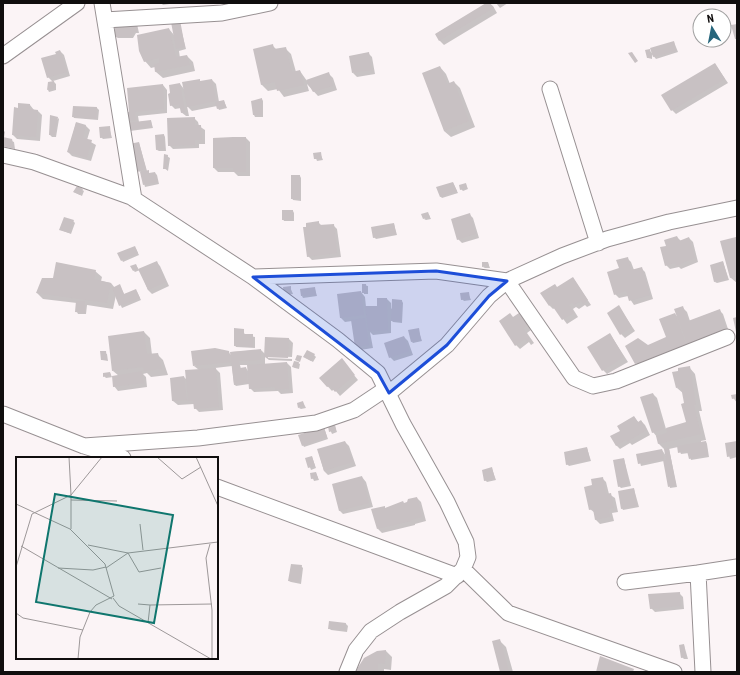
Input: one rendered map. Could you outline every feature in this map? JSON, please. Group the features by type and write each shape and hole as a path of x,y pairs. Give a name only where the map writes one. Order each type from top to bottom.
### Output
{"street":[{"path":"3,56 78,3"},
{"path":"102,3 133,198"},
{"path":"102,3 133,198"},
{"path":"105,20 222,13 270,3"},
{"path":"550,89 598,243"},
{"path":"3,155 34,162 133,198 253,277 338,340 378,373 403,424 447,502 466,542 468,557 460,572 446,586 400,612 371,631 356,650 347,672"},
{"path":"84,446 198,438 316,423 354,410 388,391 447,345 489,296 507,280 598,243 669,222 737,208"},
{"path":"253,277 436,271 507,280 574,378 593,386 616,382 727,336"},
{"path":"3,414 84,446 120,457"},
{"path":"218,487 460,572 508,613 674,672"},
{"path":"625,582 737,567"},
{"path":"698,573 703,672"}],"highlighted area":[{"path":"436,271 507,281 489,296 447,345 389,393 378,373 253,277 412,273"}],"building":[{"path":"486,3 490,3 494,8 439,41 435,34"},
{"path":"180,20 185,47 176,49 171,22"},
{"path":"137,23 137,32 134,32 131,37 115,37 115,24"},
{"path":"737,24 737,39 735,39 732,25"},
{"path":"169,28 176,57 187,55 190,65 155,72 154,64 159,63 159,58 144,62 139,51 137,35"},
{"path":"674,41 676,51 653,57 650,48"},
{"path":"273,44 274,49 286,47 292,72 300,70 304,85 277,91 275,82 261,85 253,49"},
{"path":"650,49 651,58 647,58 645,50"},
{"path":"60,50 67,72 47,78 41,58 56,54 55,52"},
{"path":"369,52 372,70 352,73 349,56"},
{"path":"632,52 638,61 635,63 628,53"},
{"path":"715,63 725,79 671,111 661,95"},
{"path":"440,66 447,84 454,81 469,121 444,131 422,73"},
{"path":"329,72 333,86 313,92 306,80"},
{"path":"200,79 200,81 212,79 216,101 187,107 182,82"},
{"path":"54,81 55,88 47,90 48,82"},
{"path":"180,83 185,112 181,113 179,104 170,106 168,94 170,93 169,85"},
{"path":"163,84 164,109 135,112 136,120 123,122 122,113 129,112 127,88"},
{"path":"262,98 262,115 253,115 251,101"},
{"path":"224,100 226,107 217,109 215,102"},
{"path":"18,103 30,104 30,109 38,110 36,137 12,135 14,107 18,108"},
{"path":"73,106 97,107 96,119 72,117"},
{"path":"50,115 58,117 55,135 49,135"},
{"path":"195,117 195,125 201,125 202,140 195,140 195,145 168,146 167,118"},
{"path":"151,120 152,127 127,130 126,123"},
{"path":"76,122 86,125 83,138 92,140 87,158 67,152"},
{"path":"110,126 111,137 100,138 99,127"},
{"path":"164,134 165,149 156,150 155,135"},
{"path":"3,137 12,139 14,148 3,146"},
{"path":"246,137 246,172 233,172 233,168 213,168 213,138"},
{"path":"139,142 146,169 136,172 129,144"},
{"path":"321,152 322,159 314,159 313,153"},
{"path":"164,154 168,155 167,169 163,169"},
{"path":"149,170 149,173 155,172 158,182 143,185 140,172"},
{"path":"291,175 300,175 300,199 291,199"},
{"path":"453,182 457,191 440,197 436,187"},
{"path":"466,183 467,188 460,190 459,185"},
{"path":"77,186 83,189 80,195 73,192"},
{"path":"282,210 293,210 293,220 282,220"},
{"path":"428,212 430,217 423,219 421,214"},
{"path":"470,213 476,234 457,240 451,219"},
{"path":"64,217 74,220 69,233 59,230"},
{"path":"319,221 319,225 334,224 337,253 307,257 303,227 306,227 306,223"},
{"path":"394,223 396,234 373,238 371,227"},
{"path":"677,236 679,241 689,237 695,258 676,266 675,263 665,266 660,247 666,246 664,240"},
{"path":"736,237 737,276 730,278 720,241"},
{"path":"135,246 138,253 121,261 117,253"},
{"path":"628,257 631,270 642,267 650,295 629,301 626,291 614,295 607,272 619,268 616,260"},
{"path":"157,261 166,282 148,290 138,269"},
{"path":"723,261 728,279 714,282 710,265"},
{"path":"56,262 96,270 94,279 111,283 107,303 36,293 42,278 53,278"},
{"path":"482,262 488,262 489,266 482,267"},
{"path":"136,264 138,269 133,271 130,266"},
{"path":"573,277 588,300 583,304 581,301 574,305 572,303 569,305 574,313 562,320 551,304 549,306 540,293 555,284 557,287"},
{"path":"120,284 124,294 136,289 140,298 119,306 112,288"},
{"path":"362,284 366,284 367,293 362,293"},
{"path":"291,286 291,293 284,294 283,287"},
{"path":"315,287 316,295 301,296 300,289"},
{"path":"361,291 364,315 340,318 337,294"},
{"path":"469,292 470,299 461,300 460,293"},
{"path":"377,298 387,298 388,330 368,331 365,306 377,306"},
{"path":"392,299 402,300 401,321 391,321"},
{"path":"76,301 85,301 85,313 75,312"},
{"path":"619,305 632,327 620,335 607,313"},
{"path":"683,306 688,321 720,309 727,331 688,346 674,309"},
{"path":"510,313 513,317 519,313 528,325 523,328 530,339 527,342 525,339 515,346 499,321"},
{"path":"675,313 687,346 635,364 625,346 638,338 648,345 666,337 659,319"},
{"path":"737,317 737,332 736,332 733,318"},
{"path":"365,318 369,345 355,347 351,320"},
{"path":"234,328 244,329 244,334 253,334 253,347 234,346"},
{"path":"419,328 421,340 411,342 408,330"},
{"path":"144,331 147,354 158,353 162,369 144,371 143,367 112,371 108,336"},
{"path":"610,333 624,357 602,371 587,347"},
{"path":"404,336 409,351 389,358 384,343"},
{"path":"265,337 289,338 288,358 264,357"},
{"path":"215,348 229,351 231,362 193,366 191,351"},
{"path":"261,349 261,360 239,361 240,368 246,367 248,383 234,385 230,352"},
{"path":"307,350 315,354 311,361 303,357"},
{"path":"100,351 106,351 107,360 101,360"},
{"path":"297,355 302,356 300,362 295,360"},
{"path":"342,358 355,375 335,392 330,386 327,387 319,378"},
{"path":"294,361 299,362 297,368 292,367"},
{"path":"287,362 289,389 275,390 275,387 249,389 247,365"},
{"path":"690,366 696,405 694,405 701,434 658,444 656,436 667,433 666,428 686,422 681,404 684,403 681,387 676,388 672,372 678,371 678,368"},
{"path":"216,368 219,407 194,409 193,401 188,401 185,370"},
{"path":"142,371 144,383 113,387 112,376"},
{"path":"110,372 111,375 103,377 103,373"},
{"path":"184,376 187,400 172,401 170,378"},
{"path":"653,393 664,429 652,433 640,397"},
{"path":"737,394 737,398 732,399 731,395"},
{"path":"303,401 304,406 298,408 297,403"},
{"path":"634,416 638,422 641,420 647,430 627,442 626,440 616,446 610,436 620,431 617,426"},
{"path":"335,425 336,430 329,432 328,426"},
{"path":"324,427 327,437 302,446 298,435"},
{"path":"345,441 353,462 324,471 317,449"},
{"path":"706,441 708,455 689,459 687,451 678,453 677,446"},
{"path":"737,441 737,455 727,457 725,443"},
{"path":"587,447 590,460 566,465 564,452"},
{"path":"669,448 676,485 668,487 663,460 666,460 664,449"},
{"path":"662,449 664,459 638,464 636,454"},
{"path":"312,456 315,466 308,468 305,458"},
{"path":"624,458 629,484 618,487 613,460"},
{"path":"492,467 495,479 484,481 482,470"},
{"path":"316,472 318,478 311,479 310,473"},
{"path":"362,476 369,503 339,511 332,484"},
{"path":"603,477 606,494 611,493 614,508 609,509 610,517 595,520 593,509 589,510 584,487 592,485 591,479"},
{"path":"634,488 637,506 621,509 618,491"},
{"path":"417,497 422,517 411,520 412,521 377,529 371,509 385,506 385,508 403,501 404,503 407,502 408,499"},
{"path":"291,564 302,565 299,582 288,581"},
{"path":"680,592 681,606 650,609 648,594"},
{"path":"329,621 346,623 345,630 328,629"},
{"path":"500,639 509,672 500,672 492,641"},
{"path":"684,644 686,657 681,658 679,645"},
{"path":"386,650 385,664 378,663 378,672 355,672 364,658 377,651"},
{"path":"600,656 634,669 633,672 596,672"}]}
